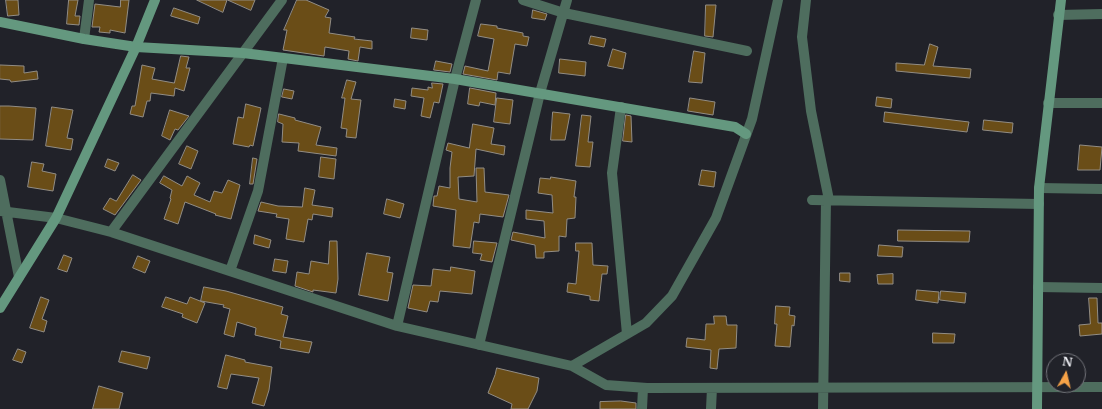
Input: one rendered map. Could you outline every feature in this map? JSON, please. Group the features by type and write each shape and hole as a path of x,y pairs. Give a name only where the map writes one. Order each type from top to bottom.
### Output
{"street":[{"path":"84,39 89,0"},
{"path":"0,308 56,218 136,47 156,0"},
{"path":"111,232 282,0"},
{"path":"397,326 455,79 476,0"},
{"path":"523,0 564,13 747,51"},
{"path":"479,345 540,93 567,0"},
{"path":"572,366 646,323 672,296 716,218 752,119 778,0"},
{"path":"806,0 802,36 811,111 828,200 823,409"},
{"path":"1037,409 1039,188 1058,15 1061,0"},
{"path":"1058,15 1102,14"},
{"path":"0,22 84,39 136,47 243,53 455,79 735,127 746,134"},
{"path":"230,271 258,191 283,58"},
{"path":"1048,103 1102,103"},
{"path":"621,107 612,173 626,334"},
{"path":"0,180 3,212 19,277"},
{"path":"1039,188 1102,189"},
{"path":"812,200 1039,204"},
{"path":"3,212 56,218 111,232 397,326 572,366 606,385 643,388 1102,387"},
{"path":"1038,288 1102,288"},
{"path":"642,409 643,388"},
{"path":"712,388 712,409"}],"building":[{"path":"6,0 18,0 19,15 8,16"},
{"path":"69,0 78,0 75,16 80,16 79,25 67,24"},
{"path":"121,0 129,0 125,33 110,30 110,33 99,32 100,27 92,27 95,4 120,7"},
{"path":"197,0 227,0 223,12"},
{"path":"228,0 255,0 251,10"},
{"path":"297,0 306,0 329,10 325,17 331,18 329,33 355,37 354,39 372,41 372,49 360,47 358,61 348,59 349,51 325,47 324,56 283,50 287,30 284,30"},
{"path":"706,5 716,5 713,37 705,36"},
{"path":"174,8 200,17 198,24 171,16"},
{"path":"533,10 547,14 545,20 532,18"},
{"path":"481,24 497,26 497,28 523,33 523,36 529,37 527,46 515,44 510,74 498,72 497,80 463,74 465,66 488,71 494,39 478,36"},
{"path":"412,28 428,30 427,40 411,38"},
{"path":"591,36 606,39 604,47 589,44"},
{"path":"930,44 938,47 933,66 971,69 970,78 896,71 896,63 924,65"},
{"path":"613,49 626,53 623,69 608,66"},
{"path":"694,51 705,53 702,83 689,82"},
{"path":"181,56 189,57 186,68 190,68 184,91 175,88 174,96 151,93 150,101 147,101 143,117 130,114 132,106 135,106 142,65 155,68 152,79 174,83"},
{"path":"560,59 586,62 585,76 559,73"},
{"path":"436,61 452,64 450,72 434,70"},
{"path":"0,65 24,66 24,73 37,71 38,79 11,82 10,80 0,79"},
{"path":"347,80 356,82 351,99 361,100 356,138 346,137 347,129 341,128 345,98 342,98"},
{"path":"432,83 443,84 439,103 434,102 430,118 421,116 424,98 411,96 412,88 428,90 428,87 432,88"},
{"path":"470,88 496,93 495,105 480,102 479,106 468,104"},
{"path":"284,89 294,91 292,99 282,97"},
{"path":"877,97 892,99 891,108 876,106"},
{"path":"497,98 513,100 510,124 494,122"},
{"path":"690,98 715,102 713,115 688,111"},
{"path":"395,99 406,101 405,109 394,107"},
{"path":"246,104 261,108 253,146 250,145 249,147 233,144 238,117 243,118"},
{"path":"0,106 36,108 33,140 0,139"},
{"path":"52,107 73,110 67,138 73,139 71,150 46,146"},
{"path":"170,110 189,116 178,130 175,129 170,140 162,136"},
{"path":"553,112 570,114 565,140 551,140"},
{"path":"885,112 969,122 967,132 884,122"},
{"path":"279,114 321,127 316,145 337,148 336,156 298,151 299,143 282,142 283,124 278,122"},
{"path":"582,115 591,116 588,142 593,142 590,167 576,166"},
{"path":"626,115 631,116 632,142 623,141"},
{"path":"984,120 1013,123 1012,133 983,130"},
{"path":"473,124 494,128 491,144 505,146 504,155 476,149 474,176 458,177 459,199 477,202 476,168 484,168 485,192 509,195 503,217 480,214 479,223 474,222 470,248 453,246 456,210 433,206 434,196 437,196 439,186 450,188 452,152 446,150 448,143 469,148"},
{"path":"1080,145 1102,147 1100,170 1078,170"},
{"path":"187,146 198,151 191,169 179,164"},
{"path":"321,157 336,159 334,179 319,177"},
{"path":"253,158 257,159 253,184 250,184"},
{"path":"108,159 119,163 115,171 105,167"},
{"path":"32,162 44,164 42,171 56,174 53,191 28,187"},
{"path":"702,170 716,172 714,187 699,185"},
{"path":"133,175 141,180 115,215 103,209 110,198 116,201"},
{"path":"164,176 182,186 187,176 200,183 194,195 210,202 214,191 222,193 228,180 240,185 231,219 215,215 216,214 185,202 178,224 164,219 171,199 172,190 160,183"},
{"path":"551,177 576,181 574,197 576,197 575,218 567,219 566,237 559,236 559,251 544,252 544,258 536,258 535,245 511,240 513,232 545,238 544,221 526,219 526,210 553,213 552,195 538,193 540,178 550,179"},
{"path":"305,188 315,190 312,205 333,208 332,217 313,214 312,220 308,219 304,242 286,239 289,219 276,217 277,214 258,211 261,202 278,206 302,207"},
{"path":"387,199 404,204 400,218 384,214"},
{"path":"898,230 970,231 969,242 898,241"},
{"path":"255,235 271,240 269,248 254,244"},
{"path":"330,241 337,241 338,279 336,293 313,290 313,292 295,286 297,272 309,274 311,261 328,264"},
{"path":"474,241 497,243 492,262 480,260 482,254 473,253"},
{"path":"576,243 592,243 593,265 608,266 607,274 602,274 599,301 590,300 590,296 567,292 568,283 576,284 579,251 576,251"},
{"path":"879,245 903,247 902,257 878,256"},
{"path":"367,253 390,257 387,272 393,273 388,301 359,295"},
{"path":"64,255 72,258 67,272 58,269"},
{"path":"138,256 150,261 145,273 133,268"},
{"path":"275,259 288,261 286,273 273,271"},
{"path":"451,267 475,271 472,294 440,291 438,302 430,301 427,312 408,308 413,285 431,286 433,269 450,271"},
{"path":"840,273 850,273 850,282 840,281"},
{"path":"893,274 893,284 878,284 877,275"},
{"path":"204,287 226,291 283,307 281,314 288,316 283,337 312,342 309,353 280,348 281,341 255,335 256,328 237,322 234,337 224,334 230,309 223,307 224,305 201,301"},
{"path":"917,290 939,292 938,303 916,300"},
{"path":"941,291 966,293 965,303 940,300"},
{"path":"41,297 49,300 42,319 47,321 44,332 30,328"},
{"path":"166,297 187,304 190,297 205,303 197,323 182,317 183,314 162,307"},
{"path":"1089,298 1097,298 1098,323 1102,323 1102,334 1080,336 1079,325 1090,324"},
{"path":"776,306 790,307 789,315 795,316 794,326 792,325 790,347 775,346 777,324 775,324"},
{"path":"714,316 726,316 727,325 737,325 736,348 719,349 717,369 710,368 711,350 686,347 687,338 705,340 706,324 714,324"},
{"path":"933,333 955,334 954,343 933,343"},
{"path":"18,349 26,352 22,363 13,360"},
{"path":"122,351 150,357 147,369 119,362"},
{"path":"226,355 245,360 245,362 272,367 269,390 264,406 252,403 259,378 231,374 227,389 218,387"},
{"path":"497,368 539,378 537,391 528,409 511,409 512,404 488,393"},
{"path":"99,386 123,393 119,409 93,409"},
{"path":"621,401 636,403 636,409 600,409 600,402"}]}
